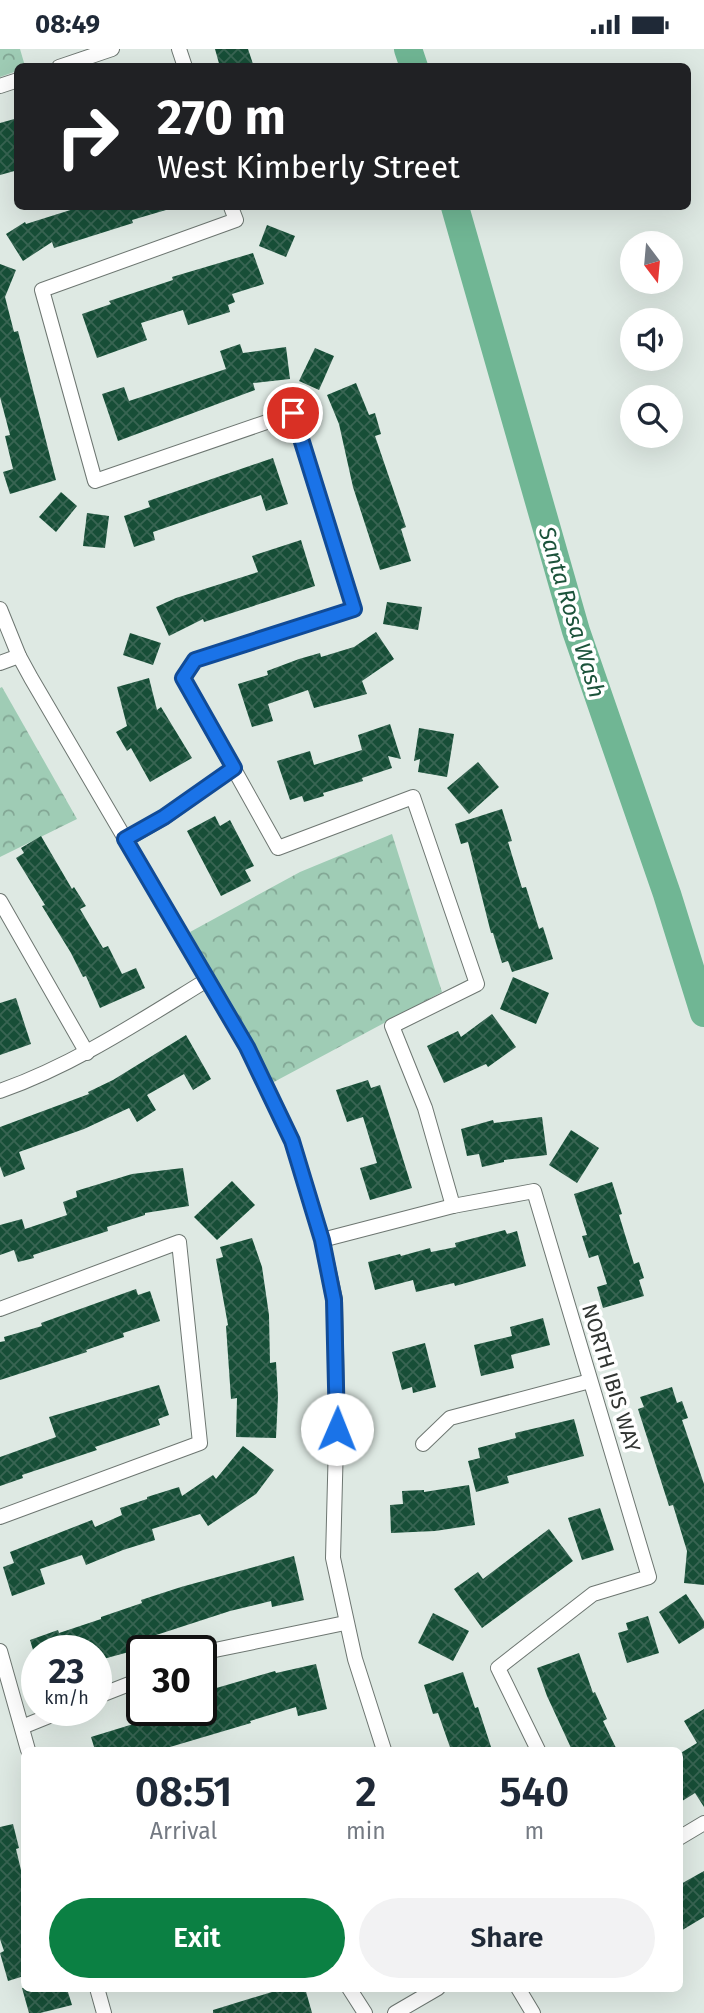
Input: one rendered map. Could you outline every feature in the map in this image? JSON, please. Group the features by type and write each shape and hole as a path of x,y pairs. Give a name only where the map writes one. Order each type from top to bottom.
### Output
{"street":[{"path":"71,63 112,49"},
{"path":"233,213 42,290 95,481 293,413 354,609 195,660 183,678 278,848 413,797 477,984 392,1026 425,1108 453,1206 322,1240"},
{"path":"0,609 19,656 247,1047 292,1141 322,1240 334,1300 337,1403 333,1558 345,1623 383,1747"},
{"path":"0,663 19,656"},
{"path":"125,839 164,817 234,768"},
{"path":"0,901 87,1053"},
{"path":"0,1091 87,1053 207,980"},
{"name":"NORTH IBIS WAY","path":"453,1206 534,1191 649,1577 593,1594 498,1668 537,1747"},
{"path":"0,1309 179,1242 200,1443 0,1517"},
{"path":"423,1444 450,1418 590,1381"},
{"path":"217,1650 345,1623"},
{"path":"0,1651 27,1747"},
{"path":"683,1836 704,1823"},
{"path":"98,1992 104,2013"},
{"path":"352,1992 365,2013"},
{"path":"395,2013 431,1992"},
{"path":"520,1992 533,2013"}],"green space":[{"path":"0,49 20,49 24,63 14,63 14,72 0,77"},
{"path":"2,687 77,819 0,857 0,688"},
{"path":"392,834 442,992 272,1083 190,932 300,872"}],"building":[{"path":"215,49 248,49 253,63 219,63"},
{"path":"14,119 14,171 0,175 0,123"},
{"path":"70,210 166,210 54,248 52,242 23,261 6,234 25,222 26,224"},
{"path":"267,225 295,236 286,257 259,246"},
{"path":"253,253 264,284 232,294 235,302 228,305 230,312 188,325 183,310 141,323 147,340 97,358 82,314 111,304 109,301 173,280 172,277"},
{"path":"0,264 16,270 5,297 14,332 18,331 56,480 10,494 3,472 13,469 5,436 10,435 0,397"},
{"path":"240,344 243,353 286,347 290,379 253,383 255,390 118,441 102,394 124,387 129,401 226,369 220,351"},
{"path":"315,348 334,356 319,390 299,381"},
{"path":"356,383 369,415 375,413 381,434 375,436 406,527 401,529 411,561 380,570 353,487 339,424 327,395"},
{"path":"273,458 288,504 266,511 261,495 153,532 155,540 134,547 124,516 150,507 148,501"},
{"path":"61,492 77,506 56,532 39,517"},
{"path":"87,513 109,516 105,548 83,546"},
{"path":"301,540 315,586 204,622 203,619 169,636 156,607 258,572 252,556"},
{"path":"387,602 422,607 418,630 383,624"},
{"path":"376,632 394,659 362,681 367,694 314,708 308,690 268,704 273,721 252,727 238,684 268,675 267,671 299,659 320,653 321,657 354,647"},
{"path":"130,633 161,643 153,665 123,655"},
{"path":"149,678 157,710 161,707 192,758 150,782 131,748 127,751 116,732 127,726 117,687"},
{"path":"390,724 401,759 388,756 392,768 362,778 363,781 323,793 324,796 304,802 302,796 290,800 277,761 310,751 314,765 362,750 358,735"},
{"path":"419,728 454,734 447,777 418,772 420,759 414,761"},
{"path":"478,762 499,787 469,814 447,788"},
{"path":"502,809 512,841 508,842 522,888 526,887 539,929 543,927 553,959 512,972 508,961 502,963 491,933 468,842 461,844 455,824"},
{"path":"215,816 220,826 230,820 254,866 245,870 251,881 221,896 187,831"},
{"path":"41,836 72,889 74,887 86,906 80,909 103,948 108,946 122,974 136,968 145,988 100,1008 86,976 83,977 42,906 45,905 16,858 24,853 21,848"},
{"path":"513,977 549,993 536,1024 500,1009"},
{"path":"16,998 31,1044 0,1055 0,1003"},
{"path":"492,1014 516,1047 488,1067 486,1064 444,1083 427,1046 458,1031 461,1037"},
{"path":"186,1035 211,1079 193,1090 184,1074 147,1095 156,1110 137,1122 129,1108 84,1129 19,1152 25,1169 4,1177 0,1166 0,1127 89,1094 88,1092 113,1080"},
{"path":"368,1080 371,1088 380,1085 412,1188 370,1200 360,1168 377,1163 363,1117 347,1122 336,1090"},
{"path":"542,1117 547,1155 504,1160 482,1167 479,1154 467,1156 461,1129 493,1120 494,1123"},
{"path":"571,1130 599,1148 577,1183 549,1165"},
{"path":"183,1168 189,1206 145,1213 107,1227 108,1231 33,1255 34,1258 18,1262 14,1250 0,1255 0,1225 22,1219 25,1229 67,1215 63,1202 77,1197 76,1191 132,1174"},
{"path":"232,1181 255,1205 217,1240 194,1217"},
{"path":"612,1182 634,1264 639,1262 644,1278 639,1280 644,1296 603,1308 597,1287 607,1284 598,1255 589,1258 582,1236 587,1235 574,1194"},
{"path":"505,1230 507,1234 517,1231 526,1266 455,1286 454,1283 416,1292 413,1280 375,1290 368,1262 430,1248 431,1252 456,1247 455,1243"},
{"path":"252,1238 262,1267 269,1315 270,1363 276,1362 276,1438 236,1437 237,1398 231,1399 228,1325 216,1259 223,1257 220,1247"},
{"path":"136,1289 138,1295 150,1291 160,1321 123,1333 124,1337 86,1350 87,1352 0,1380 0,1342 5,1341 4,1337 42,1326 41,1323"},
{"path":"543,1318 550,1345 511,1355 514,1368 481,1376 474,1345 512,1336 510,1327"},
{"path":"425,1343 436,1387 413,1393 412,1387 402,1390 392,1352"},
{"path":"159,1385 169,1415 158,1419 160,1425 95,1447 97,1450 22,1475 23,1478 0,1486 0,1457 56,1437 49,1417"},
{"path":"672,1387 677,1403 682,1401 688,1418 682,1420 704,1484 704,1585 684,1583 687,1551 673,1505 669,1506 638,1409 644,1407 640,1397"},
{"path":"574,1419 584,1456 507,1476 509,1483 476,1492 468,1461 480,1458 478,1448 516,1438 515,1433"},
{"path":"243,1446 274,1470 256,1494 208,1526 200,1514 152,1529 155,1540 86,1565 82,1555 40,1569 45,1584 12,1596 3,1567 14,1563 10,1552 92,1520 95,1527 122,1515 120,1508 147,1497 179,1487 182,1496 213,1475 216,1479"},
{"path":"469,1485 475,1525 435,1531 391,1533 390,1505 403,1504 402,1491 424,1492"},
{"path":"600,1508 614,1550 582,1560 568,1518"},
{"path":"549,1529 573,1561 482,1628 454,1589 478,1572 483,1579"},
{"path":"294,1556 304,1600 272,1607 271,1601 156,1635 126,1635 126,1653 112,1657 112,1635 44,1635 58,1630 59,1633 101,1619 142,1603 141,1600"},
{"path":"686,1594 704,1621 704,1628 679,1644 659,1612"},
{"path":"433,1613 469,1631 453,1661 418,1643"},
{"path":"648,1616 659,1653 627,1663 618,1633 628,1630 626,1623"},
{"path":"579,1653 593,1693 595,1692 607,1719 603,1721 616,1747 571,1747 537,1668"},
{"path":"316,1664 327,1709 298,1716 296,1707 170,1747 94,1747 91,1737 127,1726 217,1726 217,1688 275,1671 276,1673"},
{"path":"463,1672 491,1747 450,1747 438,1713 433,1714 424,1685"},
{"path":"704,1709 704,1807 695,1793 683,1800 683,1752 697,1743 684,1721"},
{"path":"13,1824 21,1870 21,1977 8,1981 0,1953 4,1951 0,1939 0,1827"},
{"path":"704,1871 704,1917 683,1930 683,1883"},
{"path":"23,1992 68,1992 72,2005 29,2013"},
{"path":"272,1992 306,1992 312,2013 213,2013 213,2010"}],"waterway":[{"name":"Santa Rosa Wash","path":"408,49 413,63"},
{"name":"Santa Rosa Wash","path":"456,210 576,631 667,894 704,1013"}],"route":[{"path":"293,413 354,609 195,660 183,678 234,768 164,817 125,839 247,1047 292,1141 322,1240 334,1300 337,1429"}]}
